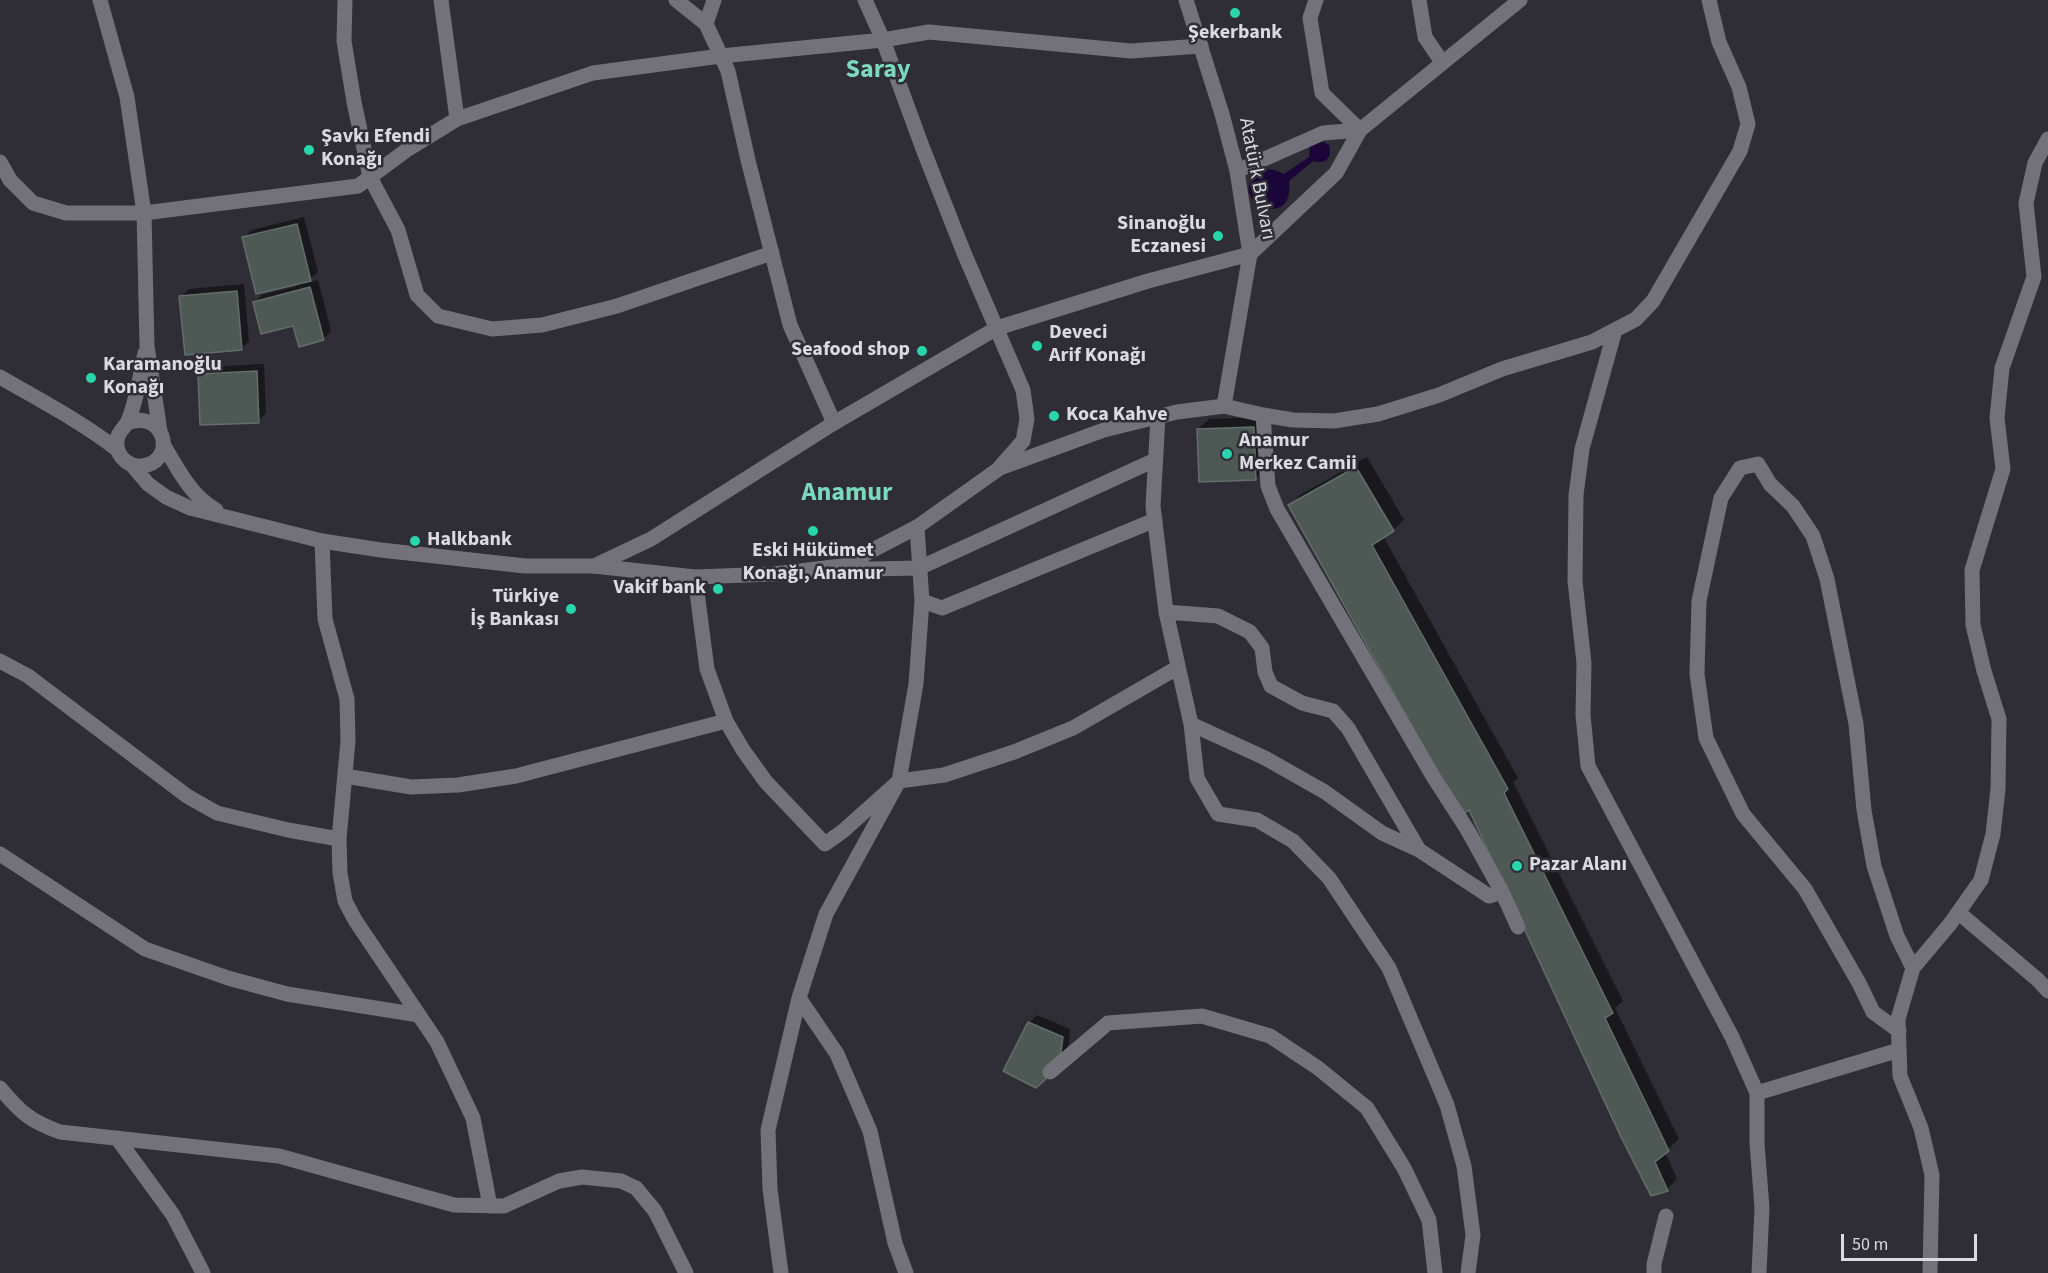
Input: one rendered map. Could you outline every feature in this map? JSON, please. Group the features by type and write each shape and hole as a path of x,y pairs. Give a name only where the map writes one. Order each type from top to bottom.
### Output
{"street":[{"path":"0,377 103,438 118,450 126,462 132,465 153,463 162,452 162,438 147,346 144,213 127,97 100,0"},
{"path":"345,0 344,40 370,177 398,230 417,295 438,316 492,329 542,325 617,306 772,252"},
{"path":"441,0 457,119"},
{"path":"676,0 706,24 728,71 790,326 834,423"},
{"path":"706,24 714,0"},
{"path":"842,566 917,527 1000,468 1023,441 1027,418 1023,390 923,149 883,40 865,0"},
{"name":"Atatürk Bulvarı","path":"1186,0 1237,171 1250,254 1224,406"},
{"path":"1316,0 1310,18 1322,93 1360,130"},
{"path":"1419,0 1425,37 1442,62"},
{"path":"594,566 651,539 834,423 997,328 1148,280 1250,254 1336,173 1360,130 1520,0"},
{"path":"1000,468 1104,430 1177,412 1224,406 1263,416 1293,420 1334,421 1378,414 1438,395 1502,369 1592,342 1636,319 1653,301 1740,151 1748,124 1739,87 1719,42 1709,0"},
{"path":"0,162 10,180 33,203 66,213 144,213 358,186 408,149 457,119 593,73 721,56 883,40 929,32 1131,51 1201,46"},
{"path":"1237,171 1323,133 1360,130"},
{"path":"1930,1273 1932,1175 1921,1128 1900,1076 1898,1019 1912,968 1959,913 1981,880 1993,834 1998,789 1999,719 1973,626 1972,570 2003,469 1997,418 2002,368 2041,279 2025,203 2035,163 2048,140"},
{"path":"1615,330 1582,449 1576,495 1575,581 1584,663 1582,715 1588,766 1727,1027 1757,1094 1757,1143 1762,1208 1759,1273"},
{"path":"118,450 118,435 128,423 147,346"},
{"path":"1263,416 1268,486 1277,509 1434,778 1467,829 1502,892 1518,927"},
{"path":"1158,417 1153,506 1166,612 1191,724 1197,778 1218,814 1257,820 1293,841 1329,878 1389,968 1447,1105 1461,1156 1473,1235 1468,1273"},
{"path":"128,423 135,420 149,422 162,438 188,486 204,503 223,515"},
{"path":"132,465 148,484 166,497 190,508 322,541 525,566 594,566 695,577 774,574 842,566 870,569 919,568 1155,460"},
{"path":"1899,1031 1873,1012 1805,888 1743,814 1706,738 1697,674 1699,601 1721,498 1740,468 1758,464 1770,484 1793,506 1813,536 1827,579 1854,714 1864,810 1874,866 1897,936 1912,968"},
{"path":"922,601 942,608 1155,520"},
{"path":"781,1273 770,1189 768,1130 799,998 826,914 899,781 916,684 922,601 917,527"},
{"path":"322,541 325,619 347,699 348,741 339,839 340,873 345,901 355,920 437,1042 473,1118 490,1206"},
{"path":"695,577 707,669 726,721 742,750 766,782 825,844 899,781 944,775 1014,752 1073,728 1177,669"},
{"path":"1166,612 1218,616 1250,632 1262,648 1264,672 1271,686 1302,703 1333,711 1348,728 1419,850"},
{"path":"0,661 28,676 187,796 217,813 288,830 339,839"},
{"path":"345,776 411,787 458,786 516,776 726,721"},
{"path":"1191,724 1266,758 1325,792 1382,833 1419,850 1489,896 1502,892"},
{"path":"0,854 145,950 228,978 287,994 419,1015"},
{"path":"1959,913 2048,991"},
{"path":"799,998 837,1054 870,1131 895,1243 906,1273"},
{"path":"1050,1072 1108,1023 1202,1016 1270,1036 1318,1068 1367,1108 1404,1168 1429,1220 1435,1273"},
{"path":"1757,1094 1899,1050"},
{"path":"0,1088 34,1122 60,1132 279,1156 454,1205 504,1206 559,1181 582,1177 621,1181 636,1188 655,1211 686,1273"},
{"path":"117,1138 174,1215 203,1273"},
{"path":"1654,1273 1654,1264 1666,1216"}],"shaded area":[{"path":"1320,140 1329,145 1329,157 1321,162 1313,161 1289,181 1288,197 1282,206 1273,209 1255,202 1249,194 1249,184 1257,174 1270,170 1284,174 1309,157 1310,145"}],"building":[{"path":"297,224 311,281 256,294 242,237"},
{"path":"310,287 324,340 299,347 293,326 261,334 253,302"},
{"path":"237,291 242,350 185,355 179,296"},
{"path":"257,371 259,423 200,425 198,374"},
{"name":"Anamur Merkez Camii","path":"1254,427 1256,480 1199,482 1197,429"},
{"name":"Pazar Alanı","path":"1356,467 1394,531 1372,545 1508,789 1504,793 1613,1013 1605,1018 1669,1151 1655,1162 1668,1191 1651,1196 1621,1137 1469,810 1462,815 1288,505"},
{"path":"1028,1022 1063,1037 1061,1052 1046,1079 1036,1088 1003,1071"}],"place":[{"name":"Şekerbank","path":"1235,13"},
{"name":"Şavkı Efendi Konağı","path":"309,150"},
{"name":"Sinanoğlu Eczanesi","path":"1218,236"},
{"name":"Deveci Arif Konağı","path":"1037,346"},
{"name":"Seafood shop","path":"922,351"},
{"name":"Karamanoğlu Konağı","path":"91,378"},
{"name":"Koca Kahve","path":"1054,416"},
{"name":"Anamur Merkez Camii","path":"1227,454"},
{"name":"Eski Hükümet Konağı, Anamur","path":"813,531"},
{"name":"Halkbank","path":"415,541"},
{"name":"Vakif bank","path":"718,589"},
{"name":"Türkiye İş Bankası","path":"571,609"},
{"name":"Pazar Alanı","path":"1517,866"}],"district":[{"name":"Saray","path":"878,71"},
{"name":"Anamur","path":"847,494"}]}
